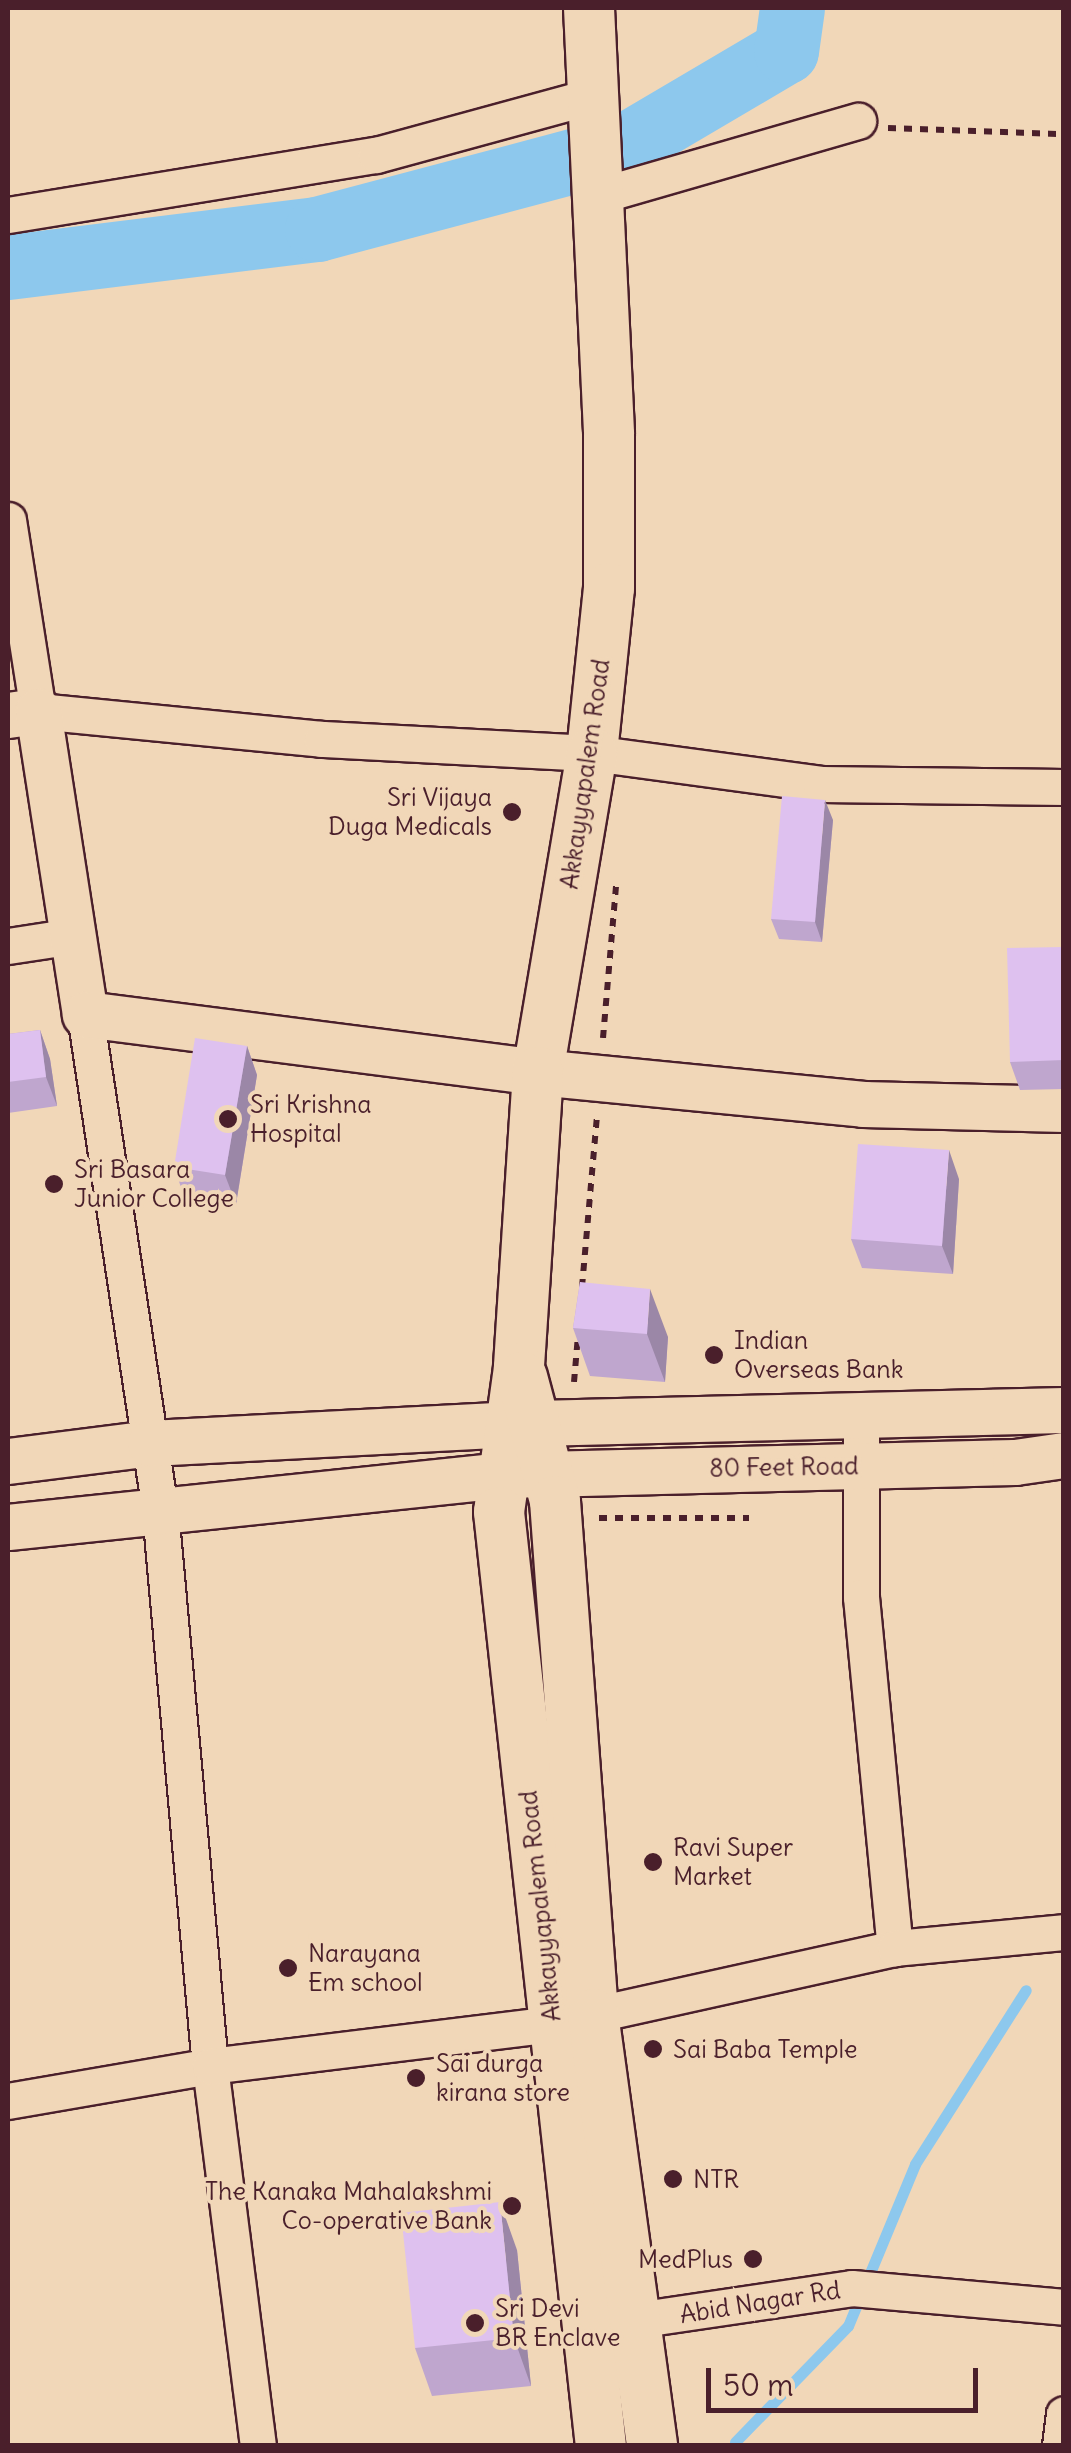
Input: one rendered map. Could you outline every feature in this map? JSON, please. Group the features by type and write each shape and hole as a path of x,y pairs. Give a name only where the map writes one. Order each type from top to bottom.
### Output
{"main road":[{"name":"Akkayyapalem Road","path":"589,8 611,503 592,752 538,1072 519,1368 542,1449 499,1512 572,2019 601,2446"},
{"path":"572,2019 636,2320 652,2446"}],"street":[{"path":"8,214 376,154 592,104"},
{"path":"594,187 858,120"},
{"path":"8,520 22,713 73,936 160,1510 210,2066 258,2446"},
{"path":"22,713 322,739 592,752 821,784 1064,787"},
{"path":"8,946 73,936"},
{"path":"85,1014 538,1072 863,1104 1064,1109"},
{"name":"80 Feet Road","path":"542,1449 861,1418 1064,1410"},
{"path":"861,1418 864,1466 860,1597 895,1948"},
{"path":"8,1461 150,1443 542,1449"},
{"path":"8,1527 160,1510 542,1449"},
{"name":"80 Feet Road","path":"542,1449 864,1466 1064,1455"},
{"path":"8,2101 210,2066 572,2019 895,1948 1064,1932"},
{"name":"Abid Nagar Rd","path":"636,2320 866,2289 1064,2307"},
{"path":"1060,2446 1064,2414"}],"path":[{"path":"858,120 899,130 1064,134"},
{"path":"580,1307 617,874"},
{"path":"579,1325 542,1449 582,1518 750,1518"}],"building":[{"path":"782,796 825,800 815,922 771,919"},
{"path":"1064,947 1064,1060 1010,1062 1007,948"},
{"path":"40,1030 46,1077 8,1082 8,1034"},
{"path":"195,1038 247,1046 225,1175 174,1167"},
{"path":"858,1144 949,1150 942,1246 851,1239"},
{"path":"580,1282 650,1289 647,1334 573,1328"},
{"path":"500,2202 514,2338 415,2348 401,2213"}],"waterway":[{"path":"8,267 317,229 621,148 786,51 792,8"},
{"path":"735,2442 848,2326 915,2164 1026,1990"}],"place":[{"name":"Sri Vijaya Duga Medicals","path":"512,812"},
{"name":"Sri Krishna Hospital","path":"228,1119"},
{"name":"Sri Basara Junior College","path":"54,1184"},
{"name":"Indian Overseas Bank","path":"714,1355"},
{"name":"Ravi Super Market","path":"653,1862"},
{"name":"Narayana Em school","path":"288,1968"},
{"name":"Sai Baba Temple","path":"653,2049"},
{"name":"Sai durga kirana store","path":"416,2078"},
{"name":"NTR","path":"673,2179"},
{"name":"The Kanaka Mahalakshmi Co-operative Bank","path":"512,2206"},
{"name":"MedPlus","path":"753,2259"},
{"name":"Sri Devi BR Enclave","path":"475,2323"}]}
